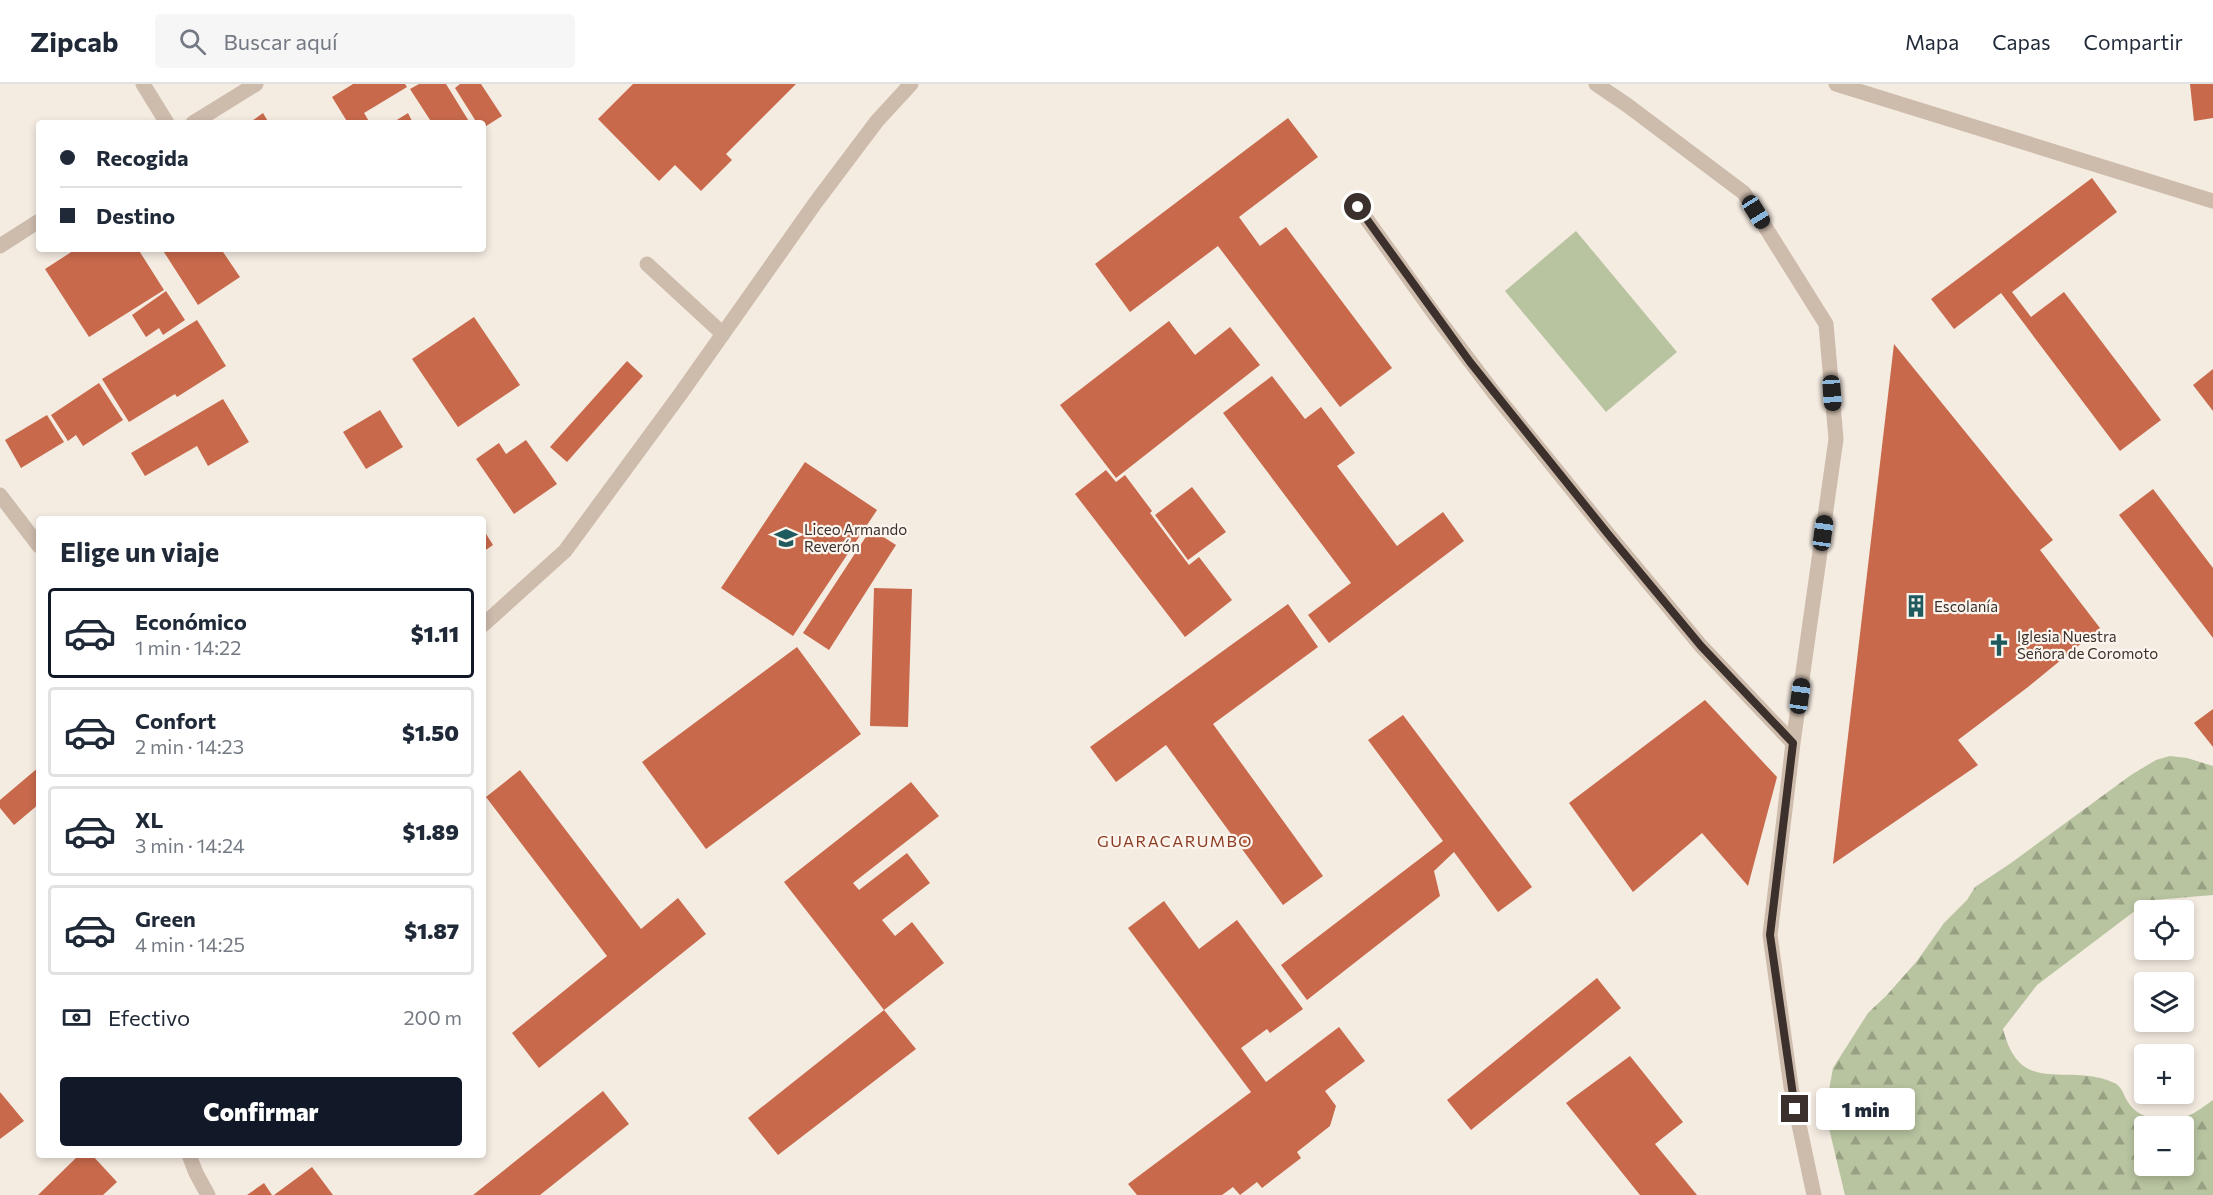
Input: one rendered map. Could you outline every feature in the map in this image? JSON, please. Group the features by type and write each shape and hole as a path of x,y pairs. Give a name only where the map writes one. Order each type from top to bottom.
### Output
{"street":[{"path":"143,84 165,120"},
{"path":"198,120 255,84"},
{"path":"486,622 565,551 816,202 877,121 911,84"},
{"path":"1596,84 1628,105 1744,193 1826,324 1836,439 1793,743 1770,935 1791,1087 1814,1195"},
{"path":"1836,84 2213,201"},
{"path":"1358,207 1461,350 1608,534 1701,646 1793,743"},
{"path":"0,246 36,223"},
{"path":"647,264 723,334"},
{"path":"0,495 36,542"},
{"path":"190,1158 208,1195"}],"green space":[{"path":"1576,231 1677,352 1606,412 1505,291"},
{"path":"2170,756 2187,758 2213,766 2213,895 2134,900 2134,912 2037,985 2003,1029 2010,1050 2020,1063 2031,1070 2044,1074 2090,1076 2113,1082 2120,1087 2130,1105 2146,1116 2134,1116 2134,1176 2194,1176 2194,1116 2187,1116 2213,1100 2213,1195 1845,1195 1825,1112 1833,1068 1868,1013 1917,961 1944,923 1967,900 1975,887 2131,775 2156,760"}],"building":[{"path":"353,84 405,84 407,87 364,113 368,120 346,120 332,97"},
{"path":"419,84 446,84 468,120 430,120 410,89"},
{"path":"460,84 481,84 502,116 486,126 486,120 475,120 455,88"},
{"path":"633,84 796,84 726,154 732,160 701,191 675,165 659,181 598,119"},
{"path":"2190,84 2213,84 2213,118 2194,121"},
{"path":"263,113 267,120 253,120"},
{"path":"408,113 412,120 397,120"},
{"path":"1288,118 1318,157 1239,217 1260,246 1286,227 1392,368 1340,407 1218,246 1130,312 1095,264"},
{"path":"2092,178 2117,212 2012,292 2031,317 2064,292 2161,420 2120,451 2001,293 1954,329 1931,299"},
{"path":"71,252 140,252 164,290 89,337 45,269"},
{"path":"164,252 223,252 240,277 198,305"},
{"path":"166,291 185,320 163,335 159,328 146,337 132,315"},
{"path":"474,317 520,385 458,427 412,359"},
{"path":"197,320 226,366 177,397 175,394 129,422 102,379"},
{"path":"1169,321 1195,355 1230,327 1260,365 1116,478 1060,405"},
{"name":"Escolanía","path":"1894,344 2053,540 2040,550 2100,628 1958,740 1978,765 1833,864"},
{"path":"627,361 643,376 567,462 550,447"},
{"path":"2213,369 2213,411 2193,385"},
{"path":"1272,376 1305,419 1321,407 1355,453 1337,466 1397,546 1443,512 1464,541 1329,643 1308,615 1351,583 1223,413"},
{"path":"99,383 123,420 83,446 76,435 68,441 51,415"},
{"path":"223,399 249,442 208,466 197,446 145,476 131,453"},
{"path":"380,410 403,447 366,469 343,432"},
{"path":"47,415 64,442 21,468 5,440"},
{"path":"526,440 557,484 514,514 476,459 499,443 506,454"},
{"path":"805,462 877,510 793,636 721,588"},
{"path":"1106,470 1116,482 1125,475 1189,565 1199,557 1232,600 1185,637 1075,494"},
{"path":"1192,487 1226,532 1188,560 1155,515"},
{"path":"2153,489 2213,568 2213,638 2119,515"},
{"path":"871,529 896,545 829,650 803,633"},
{"path":"486,534 493,545 486,550"},
{"path":"874,588 912,589 908,727 870,726"},
{"path":"1288,604 1318,647 1213,724 1323,876 1283,905 1166,745 1116,782 1090,747"},
{"path":"797,647 861,734 706,849 642,762"},
{"path":"1705,700 1777,777 1748,886 1702,833 1633,892 1569,803"},
{"path":"2213,709 2213,747 2194,723"},
{"path":"1403,715 1532,887 1498,912 1454,852 1434,871 1440,896 1307,1000 1281,965 1443,841 1368,740"},
{"path":"36,770 36,807 14,825 0,808 0,800"},
{"path":"520,770 641,929 678,898 706,934 539,1068 512,1033 607,956 486,797"},
{"path":"911,782 939,816 853,883 859,890 907,853 930,883 882,920 895,936 912,922 944,963 884,1010 784,882"},
{"path":"1164,901 1199,949 1237,920 1303,1009 1270,1033 1267,1029 1241,1048 1266,1082 1339,1027 1365,1061 1325,1091 1336,1106 1330,1126 1297,1152 1301,1158 1262,1188 1257,1182 1240,1195 1233,1187 1222,1195 1137,1195 1128,1184 1251,1092 1128,928"},
{"path":"1597,978 1621,1008 1471,1130 1447,1100"},
{"path":"884,1010 916,1049 778,1155 748,1118"},
{"path":"1630,1056 1683,1122 1655,1144 1697,1195 1640,1195 1566,1103"},
{"path":"603,1091 629,1124 540,1195 473,1195"},
{"path":"0,1092 24,1121 0,1139"},
{"path":"76,1158 95,1158 117,1182 103,1195 38,1195"},
{"path":"312,1167 333,1195 274,1195"},
{"path":"264,1183 272,1195 247,1195"}],"place":[{"name":"Liceo Armando Reverón","path":"786,538"},
{"name":"Escolanía","path":"1916,606"},
{"name":"Iglesia Nuestra Señora de Coromoto","path":"1999,645"}],"district":[{"name":"GUARACARUMBO","path":"1175,840"}],"route":[{"path":"1358,207 1470,362 1608,534 1701,646 1793,743 1770,935 1795,1109"}]}
